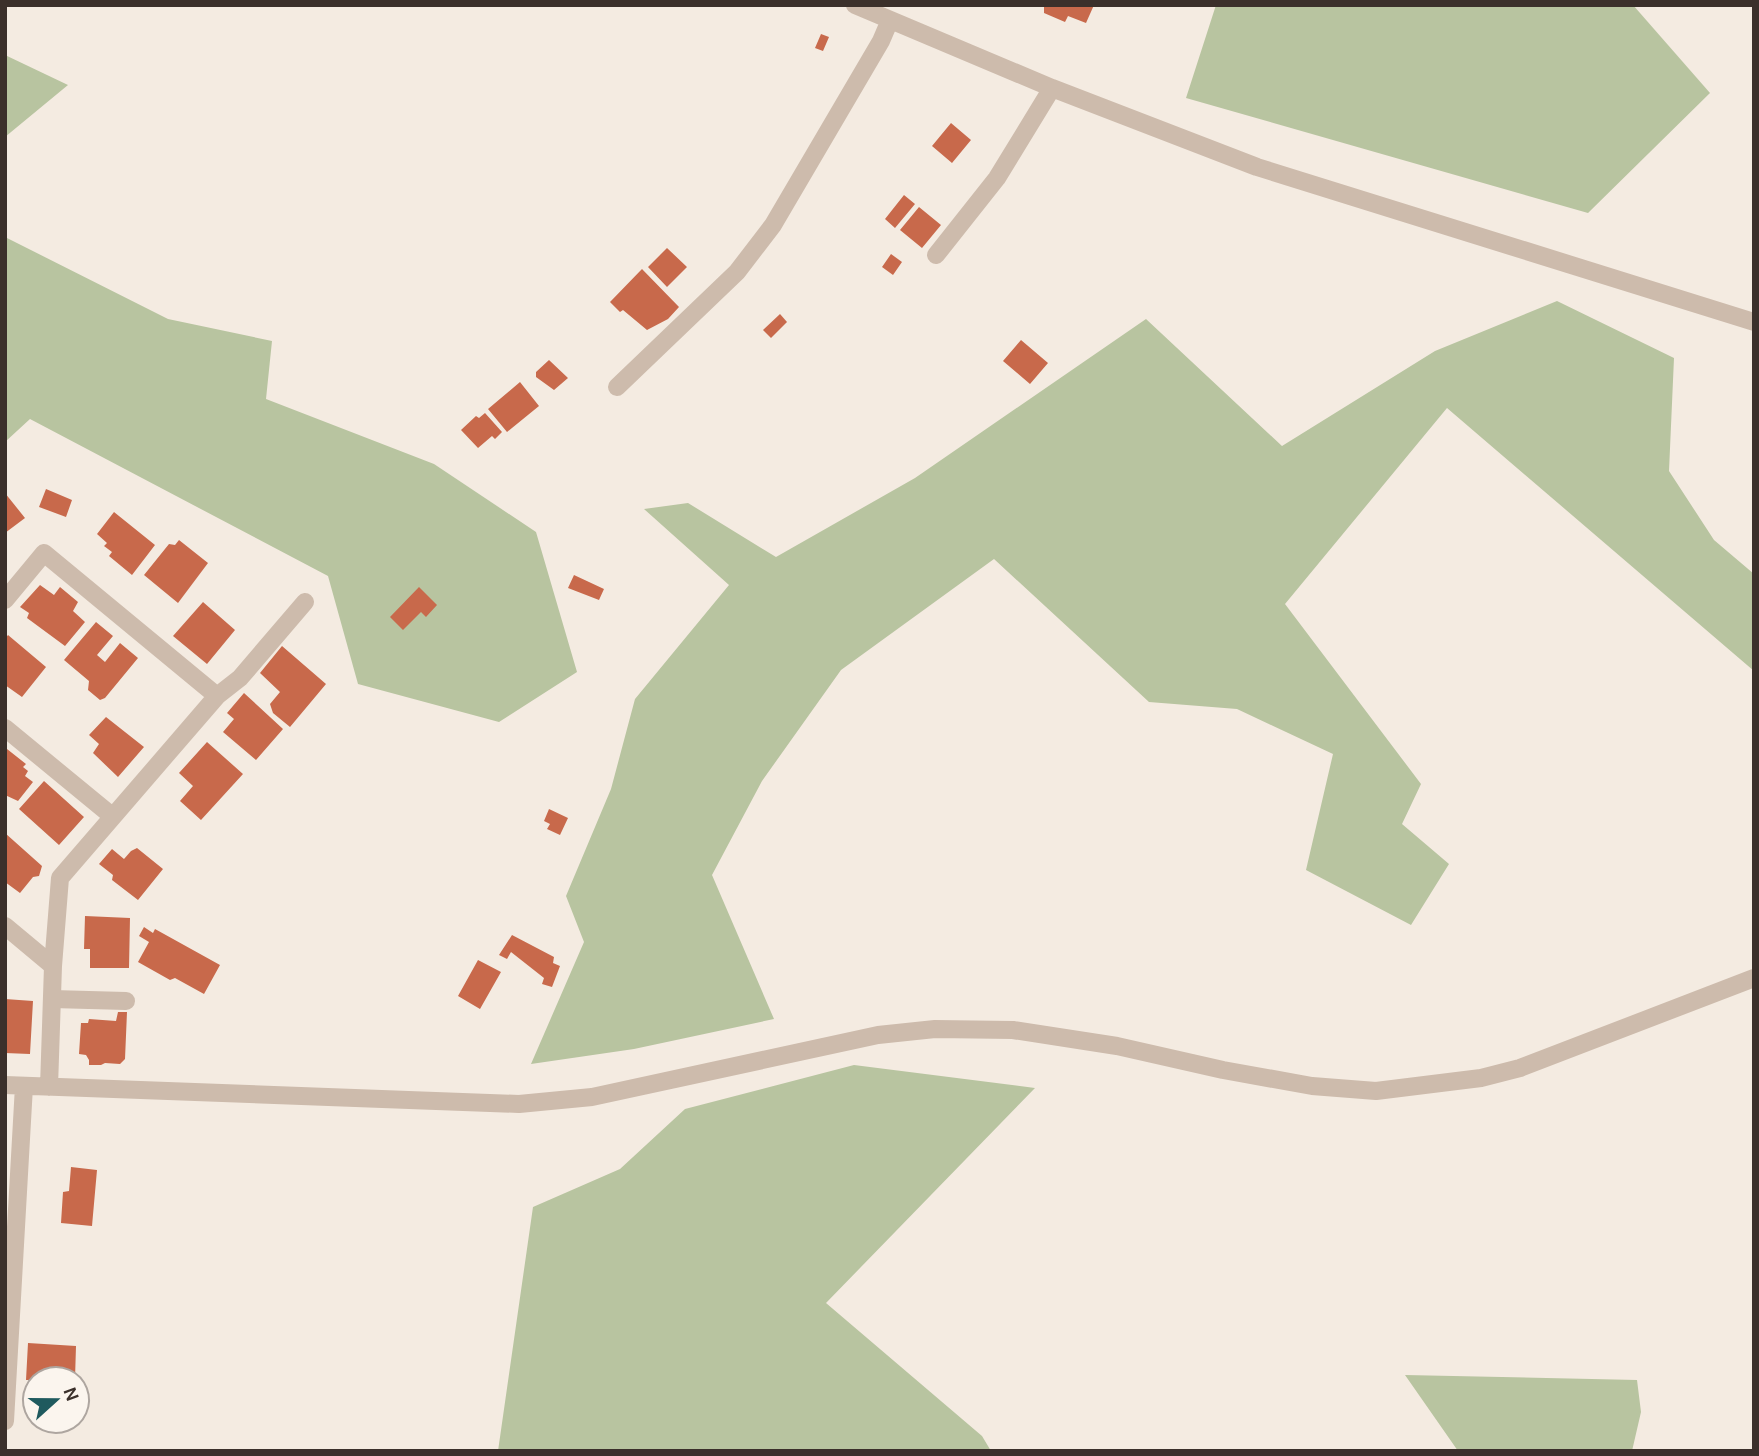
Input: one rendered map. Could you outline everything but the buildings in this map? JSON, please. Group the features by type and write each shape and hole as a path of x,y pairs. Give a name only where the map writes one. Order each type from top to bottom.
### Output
{"street":[{"path":"855,5 1052,88 1257,167 1754,322"},
{"path":"617,387 737,272 773,225 881,41 890,20"},
{"path":"936,255 997,178 1052,88"},
{"path":"5,600 44,553 217,696"},
{"path":"49,1087 53,966 60,878 217,696 240,678 305,602"},
{"path":"5,727 112,816"},
{"path":"5,926 53,966"},
{"path":"5,1085 519,1104 592,1097 878,1035 935,1029 974,1029 1013,1030 1117,1046 1223,1070 1312,1086 1376,1091 1481,1078 1521,1068 1754,978"},
{"path":"52,999 126,1001"},
{"path":"5,1421 24,1086"}],"green space":[{"path":"1216,5 1633,5 1710,93 1588,213 1186,98"},
{"path":"5,55 68,85 5,137"},
{"path":"5,237 168,319 272,341 266,399 434,464 536,532 577,672 499,722 358,684 328,576 30,419 5,442"},
{"path":"1557,301 1674,358 1669,471 1714,540 1754,574 1754,671 1447,408 1285,604 1421,784 1402,824 1449,864 1411,925 1306,870 1333,754 1237,709 1149,702 994,559 841,670 762,781 712,875 774,1019 634,1049 531,1064 584,942 566,896 611,789 635,699 729,585 644,509 688,503 776,557 915,478 1146,319 1282,446 1435,351"},
{"path":"854,1065 1035,1088 826,1303 982,1436 991,1451 498,1451 533,1207 620,1169 685,1109"},
{"path":"1405,1375 1637,1380 1641,1412 1632,1451 1458,1451"}]}
